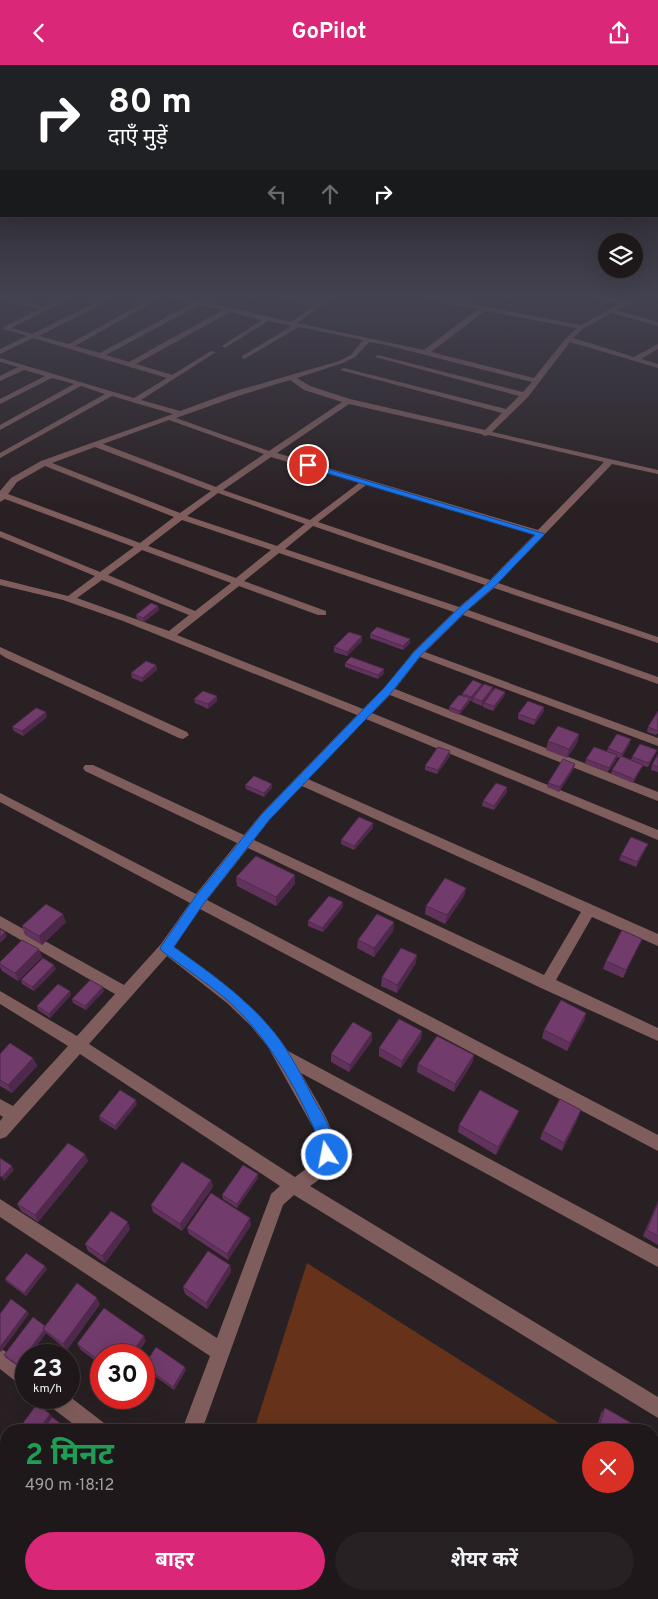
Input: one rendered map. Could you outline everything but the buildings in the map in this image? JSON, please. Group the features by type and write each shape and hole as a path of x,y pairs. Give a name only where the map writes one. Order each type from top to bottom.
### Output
{"street":[{"path":"0,379 24,367 181,414"},
{"path":"139,367 172,377"},
{"path":"136,400 189,367"},
{"path":"322,613 20,500 3,496 14,480 47,465 235,394 294,380 328,367"},
{"path":"415,367 525,395"},
{"path":"479,367 537,381"},
{"path":"486,434 525,395 548,367"},
{"path":"344,370 508,412"},
{"path":"0,402 52,375"},
{"path":"294,380 307,389 348,401 658,472"},
{"path":"0,428 80,384"},
{"path":"0,456 112,393"},
{"path":"70,599 217,490 348,401"},
{"path":"171,419 271,454 541,534"},
{"path":"100,446 217,490 658,640"},
{"path":"0,1132 163,952 245,841 266,817 388,690 418,653 492,584 609,462"},
{"path":"47,465 180,517 461,611 658,681"},
{"path":"170,636 280,550 311,522 365,482"},
{"path":"0,534 197,615"},
{"path":"0,582 70,599 170,636 365,712 569,800 658,835"},
{"path":"0,650 183,735"},
{"path":"418,653 658,742"},
{"path":"388,690 658,797"},
{"path":"89,768 658,1035"},
{"path":"301,781 658,940"},
{"path":"0,797 200,900 658,1143"},
{"path":"546,984 589,910"},
{"path":"0,921 125,993"},
{"path":"163,952 230,995 268,1034 283,1056 324,1135 327,1155 306,1178 281,1194 278,1200 194,1424"},
{"path":"0,997 78,1045 306,1178 658,1408"},
{"path":"283,1056 658,1258"},
{"path":"0,1106 15,1116"},
{"path":"0,1207 221,1352"},
{"path":"0,1357 15,1369"},
{"path":"70,1409 89,1424"}],"shaded area":[{"path":"307,1263 561,1424 256,1424"}],"route":[{"path":"308,465 541,534 492,584 418,653 388,690 266,817 245,841 166,948 230,995 268,1034 283,1056 317,1119 324,1135 327,1155"}]}
